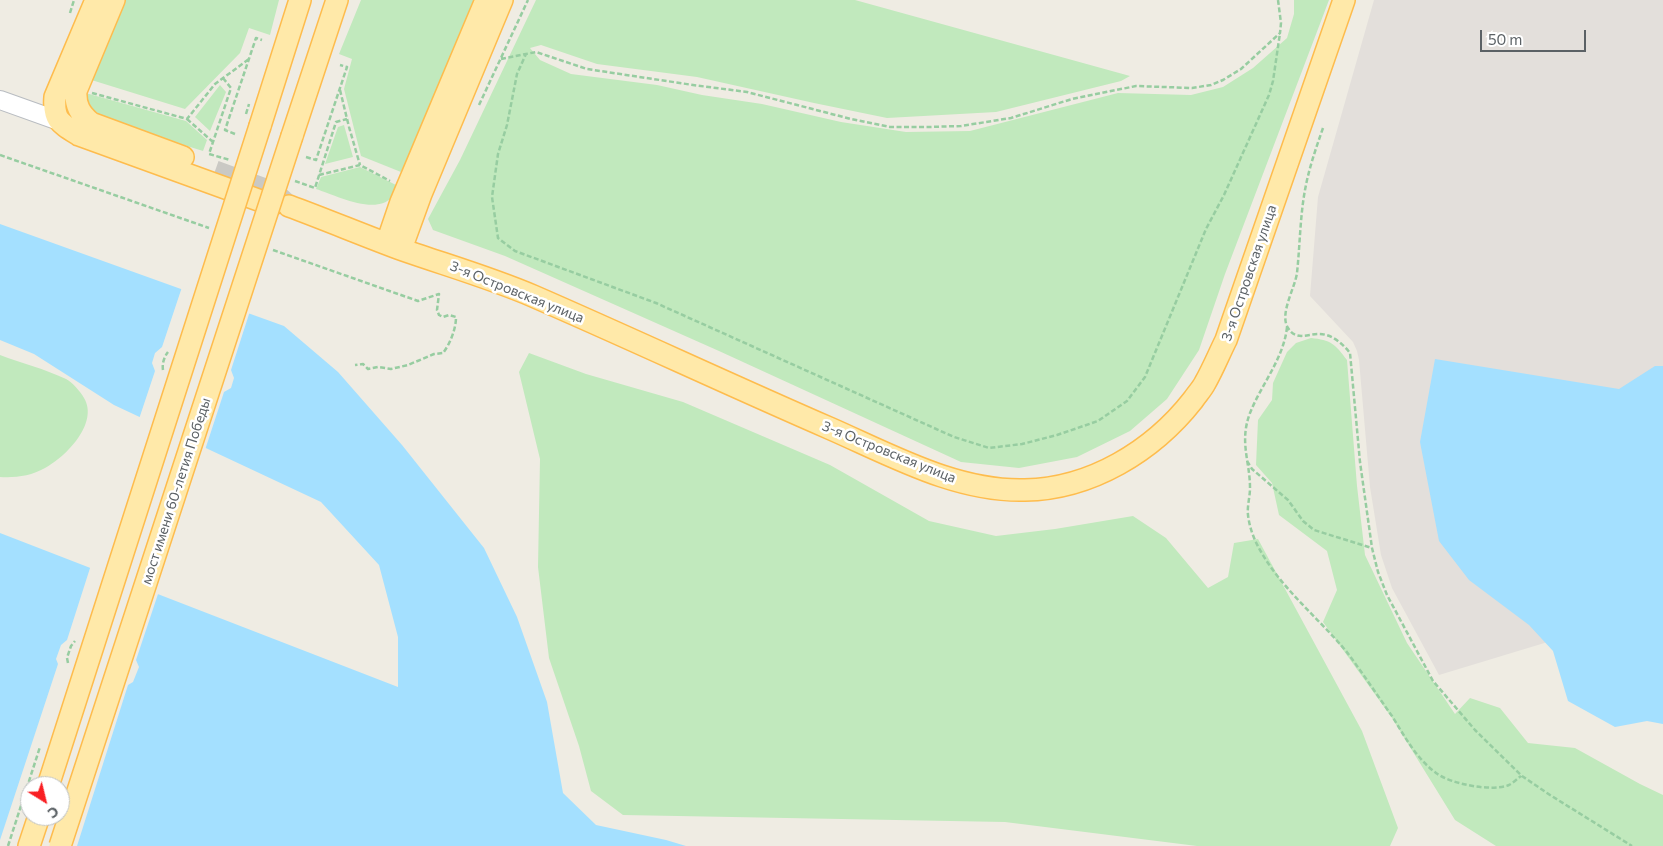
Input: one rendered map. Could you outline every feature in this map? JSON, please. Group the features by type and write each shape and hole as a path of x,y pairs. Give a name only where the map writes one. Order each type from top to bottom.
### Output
{"main road":[{"path":"59,121 54,109 55,96 96,0"},
{"path":"114,0 76,91 75,99 82,116 90,123 188,159 215,171"},
{"path":"51,776 300,0"},
{"name":"мост имени 60-летия Победы","path":"60,846 337,0"},
{"path":"394,246 401,202 486,0"},
{"path":"394,246 421,194 502,0"},
{"name":"3-я Островская улица","path":"59,121 79,135 530,294 772,403 939,475 985,488 1026,490 1063,486 1100,473 1130,458 1154,441 1180,416 1205,384 1226,340 1344,0"},
{"path":"29,846 35,826"}],"street":[{"path":"0,100 59,121"}],"path":[{"path":"526,54 517,74 507,125 498,154 492,197 498,238 515,251 656,303 954,437 989,448 1022,444 1057,435 1098,421 1127,402 1145,377 1206,228 1224,195 1269,95 1280,33 1281,22 1278,0"},
{"path":"500,59 536,52 588,69 747,92 880,125 961,126 1011,118 1072,99 1136,86 1192,88 1211,85 1241,69 1280,33"},
{"path":"235,134 225,130 256,38 262,40"},
{"path":"187,119 215,84 249,59"},
{"path":"306,157 316,160 347,67 340,65"},
{"path":"91,92 187,119 213,142 231,88 223,78"},
{"path":"340,89 360,165"},
{"path":"347,119 336,122 319,175 360,165 391,181"},
{"path":"1323,128 1304,192 1297,275 1287,306 1286,340 1250,412 1246,428 1246,457 1250,487 1248,513 1252,537 1280,580 1317,618 1346,652 1418,756 1437,774 1462,784 1486,788 1508,785 1522,776"},
{"path":"354,365 363,364 368,368 391,369 408,365 434,354 443,353 448,348 456,317 449,315 443,317 439,315 437,310 439,294"},
{"path":"1287,327 1295,336 1305,337 1319,334 1331,337 1344,346 1350,354 1360,462 1372,548 1378,572 1387,595 1434,681 1475,730 1522,776 1632,846"},
{"path":"1246,457 1252,469 1288,500 1314,530 1372,548"}],"shaded area":[{"path":"1374,0 1663,0 1663,607 1439,675 1392,588 1381,555 1370,487 1357,351 1353,342 1310,296 1318,197"}],"green space":[{"path":"118,0 279,0 270,35 249,28 240,53 185,109 85,78"},
{"path":"361,0 477,0 419,135 401,172 361,156 344,89 352,59 339,54"},
{"path":"536,0 855,0 1130,76 1121,81 996,112 887,118 697,77 597,64 541,45 530,48 540,60 571,74 657,85 702,95 762,104 841,122 906,132 970,131 1118,93 1191,95 1223,87 1253,68 1287,38 1294,14 1294,0 1329,0 1225,274 1199,350 1167,399 1130,431 1077,457 1019,468 961,462 719,351 505,256 433,230 428,219 460,160"},
{"path":"220,85 226,92 210,131 195,117"},
{"path":"82,92 186,121 207,140 203,151 98,118 92,113"},
{"path":"344,125 353,157 325,164 338,127"},
{"path":"360,167 396,185 392,197 376,205 366,204 344,199 316,189 321,177"},
{"path":"1311,338 1332,344 1347,360 1357,486 1365,555 1407,643 1455,714 1470,698 1500,708 1528,743 1575,748 1663,795 1663,846 1496,846 1455,820 1392,718 1323,622 1337,590 1327,551 1279,515 1272,483 1256,465 1258,420 1272,400 1273,383 1287,352 1296,343"},
{"path":"529,353 586,374 683,402 830,465 929,521 996,536 1055,529 1133,516 1166,538 1208,588 1228,577 1234,543 1258,539 1362,731 1398,828 1390,846 1197,846 1005,822 623,815 591,791 579,746 549,658 538,567 540,459 519,372"},
{"path":"0,355 68,380 83,396 87,408 84,428 71,448 45,468 23,476 0,477"}],"water":[{"path":"0,224 284,326 338,372 402,445 484,548 517,617 547,702 563,793 596,825 686,846 0,846 0,533 398,687 398,637 379,565 321,502 114,405 34,354 0,340"},
{"path":"1435,359 1619,389 1655,366 1663,366 1663,724 1647,721 1615,727 1568,701 1553,651 1529,625 1469,580 1439,541 1420,442"}],"pier":[{"path":"182,287 250,311 231,370 234,378 231,388 224,392 205,450 139,419 155,371 152,363 155,353 162,347"},
{"path":"91,565 159,591 136,660 139,667 133,682 128,685 77,846 0,846 0,840 20,779 20,826 70,826 70,776 21,776 58,664 56,659 61,645 67,640"}],"tunnel":[{"path":"215,171 274,192 287,204"}]}
